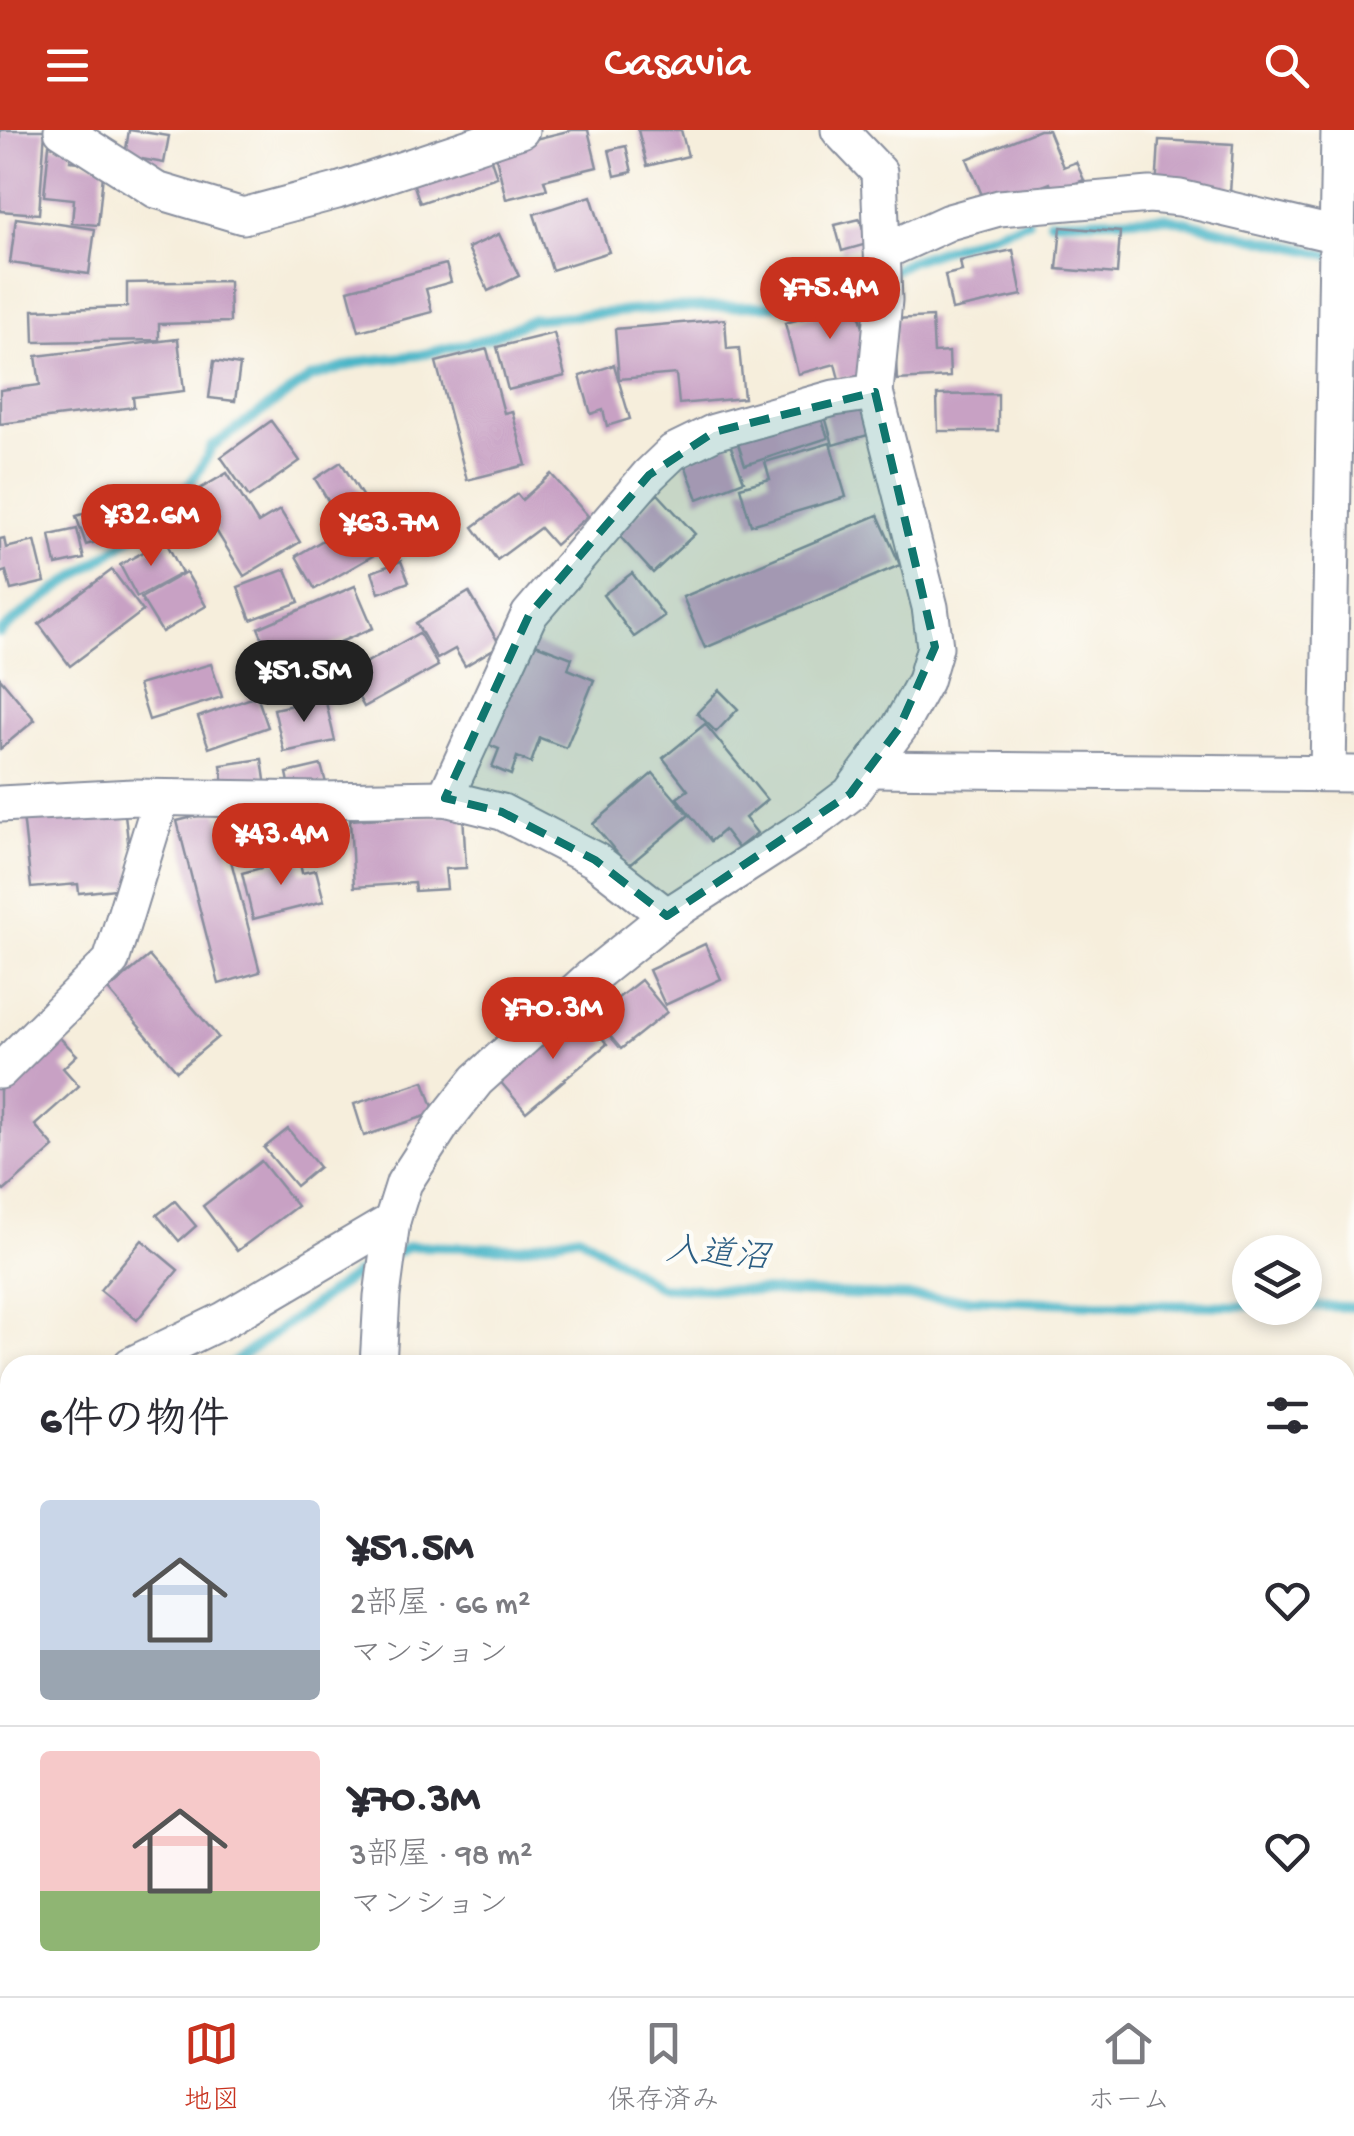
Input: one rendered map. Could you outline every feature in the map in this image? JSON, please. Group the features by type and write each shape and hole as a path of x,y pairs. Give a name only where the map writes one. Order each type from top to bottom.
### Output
{"street":[{"path":"62,130 77,136 156,190 243,216 337,191 521,130"},
{"path":"379,1355 391,1227 404,1184 443,1123 477,1080 590,978 667,916 850,794 916,696 935,647 930,606 875,392 884,300 880,172 840,130"},
{"path":"870,769 1341,774 1336,278 1339,130"},
{"path":"883,252 949,222 998,208 1150,195 1180,198 1337,235"},
{"path":"445,798 529,615 649,475 674,452 714,432 834,398 875,392"},
{"path":"0,804 133,796 445,798 502,812 595,860 667,916"},
{"path":"0,1071 111,961 160,799"},
{"path":"152,1355 224,1320 391,1227"}],"highlighted area":[{"path":"875,392 935,647 899,728 850,794 667,916 595,860 502,812 445,798 529,615 649,475 714,432"}],"building":[{"path":"0,130 45,130 39,214 0,211"},
{"path":"129,130 169,136 164,163 125,156"},
{"path":"572,130 588,130 597,167 544,180 547,189 506,199 494,149"},
{"path":"638,130 681,130 688,156 647,166"},
{"path":"1039,130 1048,130 1063,167 1076,162 1084,180 1054,192 1050,183 1011,198 984,200 967,159"},
{"path":"1159,140 1233,144 1230,194 1156,190"},
{"path":"49,145 72,147 70,161 104,164 98,225 72,223 74,199 44,196"},
{"path":"486,145 497,177 420,203 409,171"},
{"path":"626,146 632,172 615,176 609,150"},
{"path":"591,196 609,252 552,270 534,214"},
{"path":"16,218 95,229 89,274 10,263"},
{"path":"860,219 867,244 842,251 835,225"},
{"path":"1061,227 1120,232 1117,274 1057,269"},
{"path":"499,234 519,276 488,291 468,248"},
{"path":"1013,250 1022,295 952,310 945,275 962,271 960,261"},
{"path":"446,264 451,282 426,289 432,312 359,331 348,290"},
{"path":"229,281 230,322 159,324 159,340 34,342 33,310 127,307 127,283"},
{"path":"862,303 863,378 850,383 848,377 839,379 835,364 798,374 785,323"},
{"path":"932,317 934,353 949,352 950,377 897,380 894,319"},
{"path":"725,319 727,349 739,348 744,398 679,404 676,374 619,379 615,329"},
{"path":"554,333 565,376 508,390 497,347"},
{"path":"178,339 184,391 133,397 134,407 0,424 0,390 40,385 36,356"},
{"path":"487,349 504,413 512,411 526,465 467,480 436,362"},
{"path":"214,361 240,365 235,401 209,398"},
{"path":"614,365 630,419 607,426 603,410 591,414 580,376"},
{"path":"998,394 998,431 938,431 937,395"},
{"path":"858,399 868,435 833,445 823,409"},
{"path":"817,405 828,438 745,465 734,432"},
{"path":"271,421 300,461 249,497 221,457"},
{"path":"729,442 744,481 698,499 683,460"},
{"path":"830,443 846,497 751,525 740,487 770,479 765,462"},
{"path":"341,462 366,502 339,519 315,479"},
{"path":"227,473 258,523 280,510 300,542 244,576 193,493"},
{"path":"551,474 588,516 555,545 540,528 497,560 473,527 517,494 522,500"},
{"path":"658,494 695,534 653,573 616,532"},
{"path":"128,500 137,530 86,545 76,516"},
{"path":"380,507 400,540 315,589 296,556"},
{"path":"878,515 900,565 705,648 683,597"},
{"path":"77,529 84,559 56,565 50,535"},
{"path":"4,538 6,548 35,541 45,582 11,590 6,571 0,573 0,539"},
{"path":"165,540 182,573 137,597 120,565"},
{"path":"401,561 409,582 379,593 372,572"},
{"path":"286,569 299,602 251,620 238,587"},
{"path":"112,570 143,611 70,666 39,624"},
{"path":"186,572 206,606 162,632 141,598"},
{"path":"632,573 664,616 634,637 603,595"},
{"path":"355,586 373,628 305,657 307,662 278,674 258,628"},
{"path":"469,592 500,645 465,666 455,649 437,659 416,623"},
{"path":"419,633 438,666 364,707 346,674"},
{"path":"525,640 572,658 568,669 594,680 566,748 540,738 531,763 517,757 511,775 492,767 499,749 484,743"},
{"path":"211,664 222,697 149,720 138,685"},
{"path":"0,678 35,720 0,749"},
{"path":"719,690 738,709 716,732 697,713"},
{"path":"257,696 268,727 209,748 198,717"},
{"path":"325,698 335,741 284,752 274,709"},
{"path":"705,724 767,800 745,818 757,833 738,848 724,830 711,841 677,798 688,790 663,758"},
{"path":"262,759 266,787 225,793 221,765"},
{"path":"321,765 326,783 291,792 287,773"},
{"path":"653,773 689,815 628,866 593,824"},
{"path":"124,805 133,887 79,893 78,884 31,888 23,815"},
{"path":"218,811 260,972 219,984 177,821"},
{"path":"463,813 466,868 445,869 447,889 415,891 414,883 354,887 350,820"},
{"path":"299,858 302,873 316,870 324,901 253,919 242,873"},
{"path":"705,944 721,979 665,1005 649,970"},
{"path":"149,956 218,1037 177,1071 108,990"},
{"path":"641,980 667,1012 621,1049 594,1017"},
{"path":"580,1012 607,1044 526,1112 499,1080"},
{"path":"59,1037 77,1055 63,1068 79,1086 35,1125 54,1147 4,1191 0,1187 0,1091"},
{"path":"424,1081 435,1113 364,1136 354,1104"},
{"path":"288,1129 319,1167 296,1186 264,1148"},
{"path":"261,1161 297,1206 237,1251 203,1206"},
{"path":"175,1201 196,1226 179,1241 157,1215"},
{"path":"142,1240 178,1270 137,1320 100,1290"}],"waterway":[{"path":"1050,221 1164,217 1329,255"},
{"path":"890,272 910,261 1028,221"},
{"path":"0,633 148,524 197,474 211,447 310,378 364,361 419,355 489,338 533,319 665,308 804,305 875,280"},
{"name":"入道沼","path":"396,1253 409,1246 518,1248 579,1235 659,1287 1232,1306"},
{"name":"入道沼","path":"244,1355 376,1263"},
{"name":"入道沼","path":"1322,1306 1354,1307"}]}
